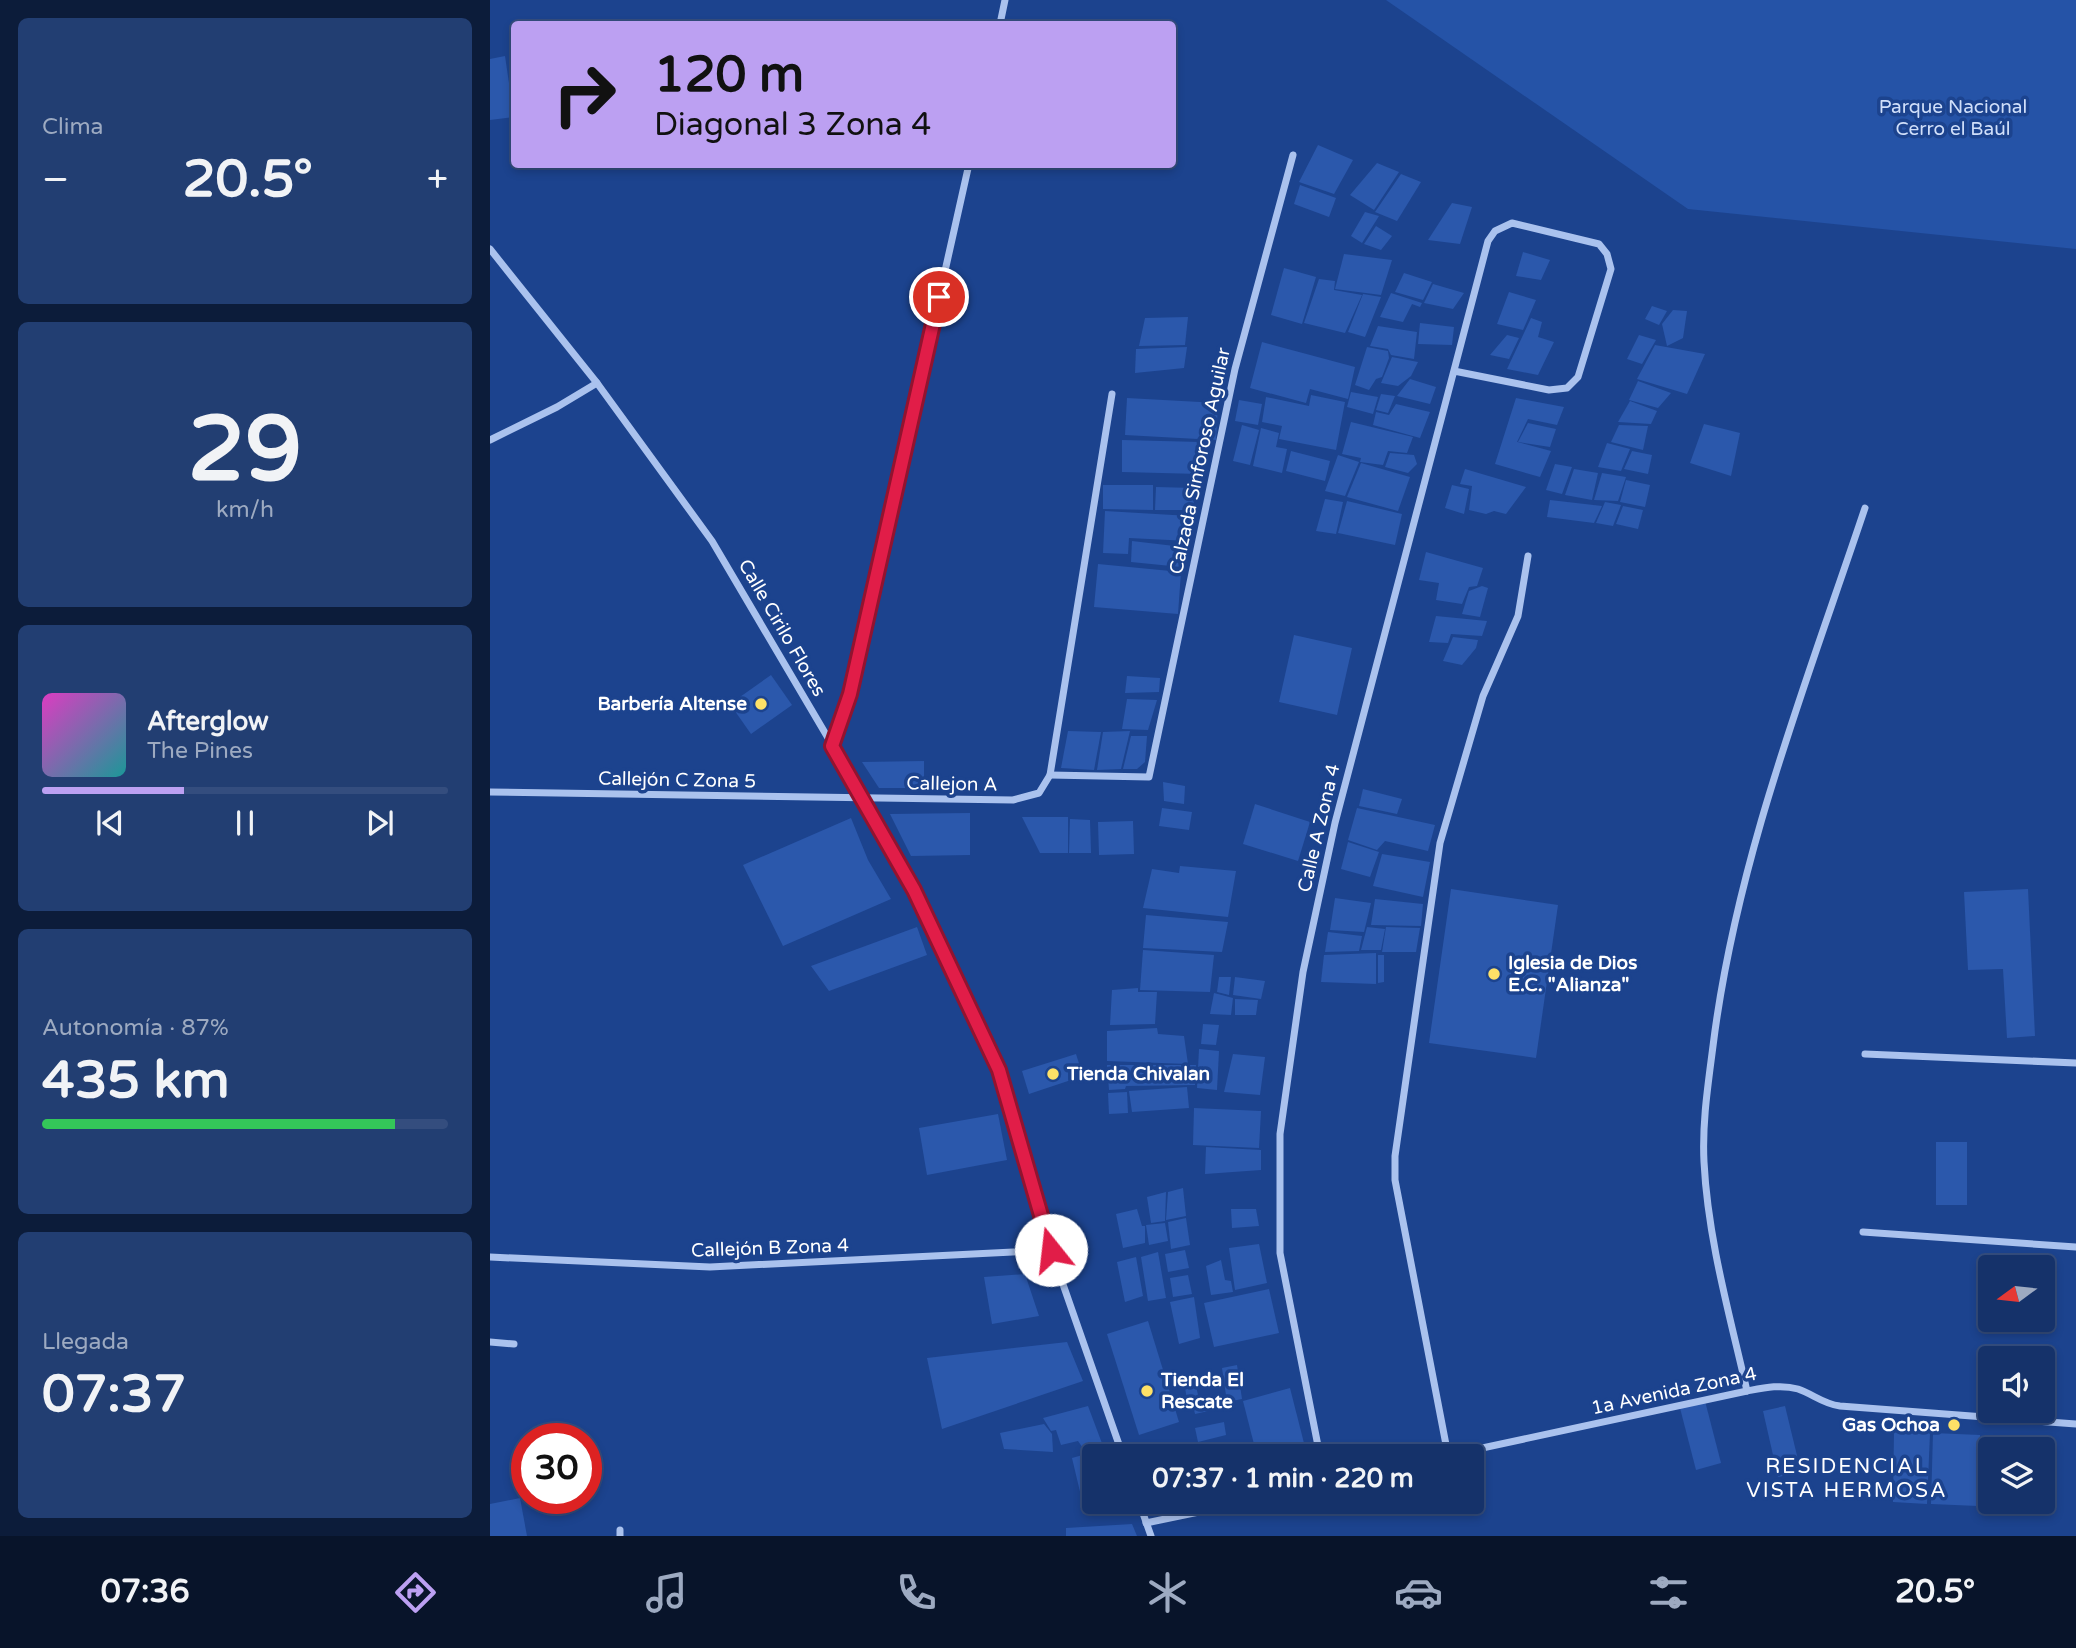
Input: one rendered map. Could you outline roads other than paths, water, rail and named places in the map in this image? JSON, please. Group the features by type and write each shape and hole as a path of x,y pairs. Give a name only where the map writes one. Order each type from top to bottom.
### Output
{"street":[{"path":"1001,21 1005,0"},
{"name":"Calzada Sinforoso Aguilar","path":"1049,775 1149,777 1235,369 1293,155"},
{"path":"832,746 850,694 968,168"},
{"name":"Calle A Zona 4","path":"1318,1444 1280,1252 1280,1134 1303,972 1335,823 1488,241 1504,225 1522,223 1599,244 1608,254 1611,269 1578,377 1567,388 1549,390 1454,371"},
{"name":"Calle Cirilo Flores","path":"490,248 597,383 712,541 864,799 914,890 999,1070 1051,1250 1119,1444"},
{"path":"490,440 557,407 597,383"},
{"path":"1049,775 1112,394"},
{"path":"1747,1391 1709,1217 1704,1162 1705,1114 1716,1023 1724,972 1755,843 1865,508"},
{"path":"1444,1444 1399,1202 1395,1156 1440,843 1483,695 1518,615 1528,556"},
{"name":"Callejon A","path":"864,799 1013,800 1039,793 1049,775"},
{"name":"Callejón C Zona 5","path":"490,792 864,799"},
{"path":"1865,1054 2076,1063"},
{"path":"1863,1232 2076,1247"},
{"name":"Callejón B Zona 4","path":"490,1257 709,1267 1051,1250"},
{"path":"490,1342 514,1344"},
{"name":"1a Avenida Zona 4","path":"1484,1448 1747,1391 1782,1386 1799,1389 1827,1405 2076,1424"},
{"path":"1143,1514 1151,1536"},
{"path":"1146,1523 1189,1514"}],"place":[{"name":"Barbería Altense","path":"761,704"},
{"name":"Iglesia de Dios E.C. \"Alianza\"","path":"1494,974"},
{"name":"Tienda Chivalan","path":"1053,1074"},
{"name":"Tienda El Rescate","path":"1147,1391"},
{"name":"Gas Ochoa","path":"1954,1425"}],"district":[{"name":"RESIDENCIAL VISTA HERMOSA","path":"1847,1478"}],"park label":[{"name":"Parque Nacional Cerro el Baúl","path":"1953,118"}]}
